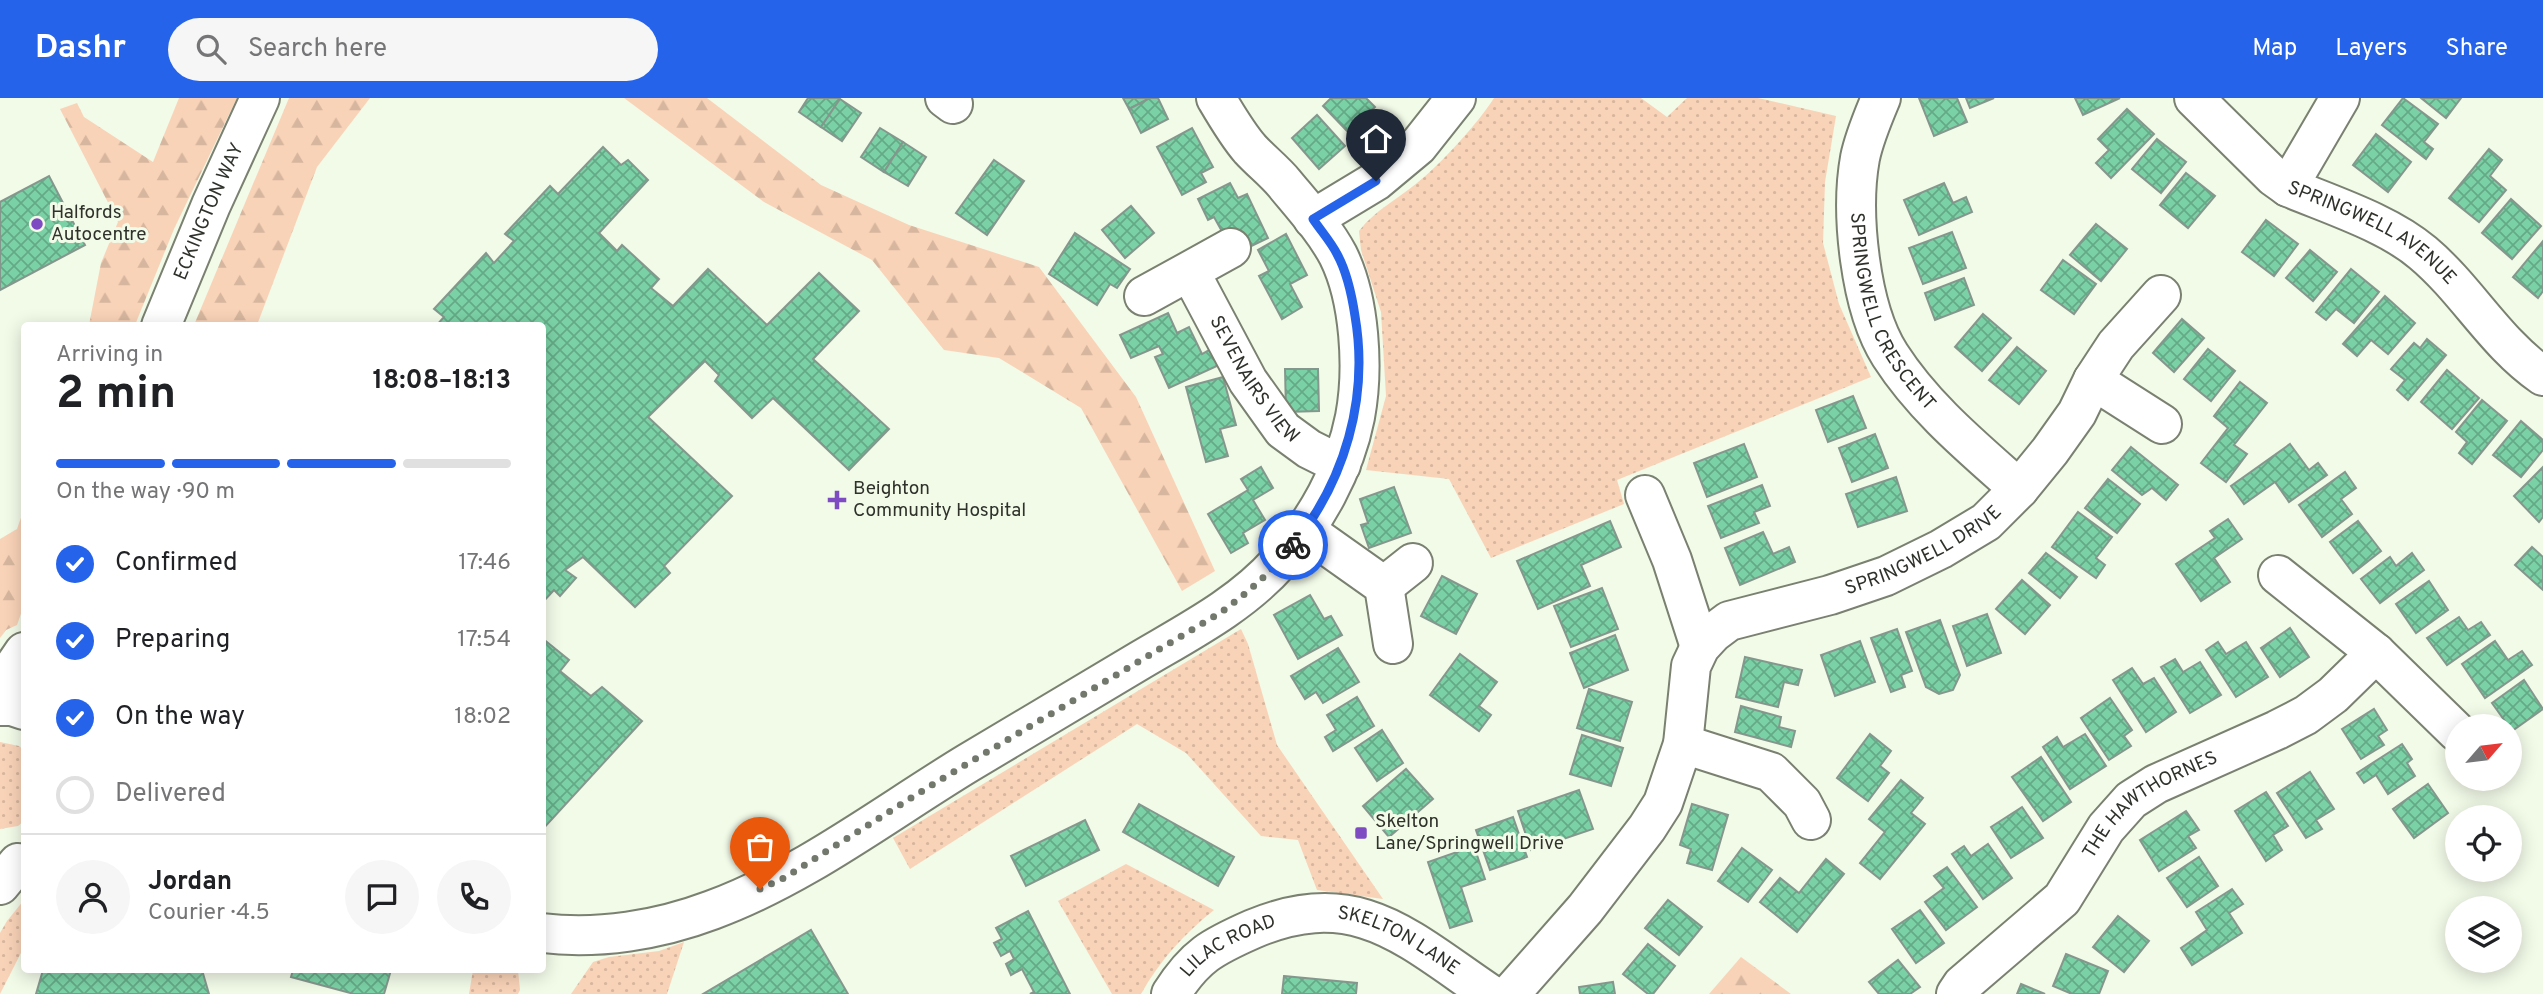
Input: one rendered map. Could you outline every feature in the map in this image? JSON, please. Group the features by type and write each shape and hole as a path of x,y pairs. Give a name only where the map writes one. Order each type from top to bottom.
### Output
{"street":[{"name":"ECKINGTON WAY","path":"163,322 211,205 260,98"},
{"path":"546,934 619,932 662,926 712,910 784,878 947,776 1220,613 1279,564 1305,530 1341,465 1355,416 1359,338 1352,298 1338,256 1282,180 1251,149 1216,98"},
{"path":"1313,219 1376,181 1418,146 1456,98"},
{"name":"SPRINGWELL CRESCENT","path":"1881,98 1860,159 1857,205 1858,256 1871,309 1889,353 1918,394 1968,444 2019,489"},
{"name":"SPRINGWELL AVENUE","path":"2194,98 2234,139 2288,187 2390,231 2422,252 2456,285 2495,333 2543,376"},
{"path":"2288,187 2340,98"},
{"path":"1144,296 1231,248"},
{"name":"SEVENAIRS VIEW","path":"1190,271 1248,381 1283,430 1309,449 1341,465"},
{"name":"SPRINGWELL DRIVE","path":"1510,994 1585,909 1663,803 1683,744 1691,666 1700,647 1713,633 1729,621 1886,576 1941,549 1986,522 2019,489 2077,413 2093,380 2116,345 2161,295"},
{"path":"2093,380 2162,424"},
{"path":"1645,495 1672,560 1700,647"},
{"path":"1305,530 1398,574 1393,644"},
{"path":"2278,575 2376,653 2445,720"},
{"name":"THE HAWTHORNES","path":"1956,994 1962,985 2062,899 2106,828 2131,800 2156,784 2306,715 2333,695 2376,653"},
{"path":"0,687 21,656"},
{"path":"0,706 21,709"},
{"path":"1683,744 1771,772 1802,803 1811,820"},
{"name":"SKELTON LANE","path":"1297,914 1334,911 1368,920 1404,936 1490,994"},
{"name":"LILAC ROAD","path":"1171,994 1202,954 1248,931 1297,914"}],"green space":[{"path":"179,98 237,98 174,229 136,322 90,322 101,263 118,222 60,109 77,103 84,117 153,162"},
{"path":"289,98 370,98 317,167 258,322 195,322"},
{"path":"624,98 707,98 821,185 909,225 1039,267 1136,397 1215,571 1182,591 1081,408 999,358 944,350 872,260 764,202"},
{"path":"1494,98 1641,98 1667,117 1687,98 1758,98 1836,116 1825,182 1823,243 1839,304 1871,377 1617,480 1624,504 1491,558 1449,479 1366,470 1386,396 1381,312 1361,250 1359,231 1372,217 1437,166"},
{"path":"21,518 21,614 17,625 6,630 0,638 0,539 17,529"},
{"path":"1241,629 1248,644 1277,745 1383,899 1317,890 1298,840 1261,836 1186,753 1137,724 910,869 893,838"},
{"path":"0,742 21,748 21,824 0,829"},
{"path":"1126,864 1214,910 1173,948 1141,994 1112,994 1058,901"},
{"path":"21,904 21,953 0,994 0,933"},
{"path":"684,942 667,994 571,994 593,962 609,957 659,951"},
{"path":"1741,957 1791,994 1709,994"},
{"path":"472,973 518,973 518,994 469,994"}],"building":[{"path":"808,98 840,99 821,127 799,112"},
{"path":"1123,98 1150,98 1129,109"},
{"path":"1150,98 1158,98 1168,119 1141,133 1129,109"},
{"path":"1331,98 1366,98 1375,107 1349,133 1323,106"},
{"path":"1919,98 1957,98 1967,122 1934,136"},
{"path":"1966,98 1994,98 1970,108"},
{"path":"2075,98 2120,98 2083,115"},
{"path":"2403,98 2438,124 2424,142 2433,149 2426,159 2382,125"},
{"path":"2421,98 2461,98 2446,118"},
{"path":"840,99 861,113 842,141 821,127"},
{"path":"2127,109 2154,134 2111,178 2096,163 2109,150 2098,139"},
{"path":"1317,115 1345,146 1319,169 1292,138"},
{"path":"880,128 903,142 884,172 861,157"},
{"path":"1192,128 1213,167 1201,173 1206,182 1182,195 1157,147"},
{"path":"2376,134 2411,162 2388,192 2353,165"},
{"path":"2157,139 2186,162 2161,193 2132,169"},
{"path":"903,142 926,157 908,186 884,172"},
{"name":"Beighton Community Hospital","path":"603,147 621,165 628,160 648,180 599,233 617,251 622,245 659,279 651,288 673,306 708,269 767,325 819,273 859,311 813,359 889,429 849,470 773,398 752,418 715,381 719,375 705,361 648,417 732,496 664,566 670,573 635,607 583,557 565,570 576,578 560,596 554,590 546,599 546,322 440,322 444,317 434,309 486,253 494,263 514,241 505,234 550,186 558,194"},
{"path":"2489,149 2502,160 2490,176 2506,190 2479,222 2449,198"},
{"path":"994,160 1024,181 987,235 956,213"},
{"path":"2186,173 2215,196 2188,228 2160,205"},
{"name":"Halfords Autocentre","path":"49,176 85,245 0,290 0,202"},
{"path":"1230,183 1238,198 1247,194 1268,238 1243,250 1224,235 1214,217 1208,220 1198,199"},
{"path":"1944,183 1953,203 1966,197 1972,212 1919,235 1904,200"},
{"path":"2511,199 2541,226 2512,259 2482,233"},
{"path":"1131,206 1154,233 1125,258 1102,230"},
{"path":"2266,220 2298,244 2274,276 2242,252"},
{"path":"2096,224 2127,249 2101,281 2070,255"},
{"path":"1952,232 1966,268 1923,284 1909,248"},
{"path":"1075,233 1130,269 1117,288 1110,284 1097,305 1049,274"},
{"path":"1286,234 1307,275 1290,284 1302,307 1282,319 1259,276 1269,271 1258,250"},
{"path":"2543,241 2543,291 2538,298 2513,277"},
{"path":"2310,250 2337,272 2313,301 2286,278"},
{"path":"2063,260 2096,284 2074,314 2041,290"},
{"path":"2351,269 2379,292 2354,323 2336,309 2326,320 2316,312"},
{"path":"1964,278 1974,305 1935,320 1925,293"},
{"path":"2385,296 2415,323 2388,354 2371,340 2357,356 2343,344"},
{"path":"1168,313 1177,333 1189,327 1202,354 1211,349 1219,365 1169,388 1155,357 1163,354 1159,346 1131,358 1120,335"},
{"path":"1983,314 2011,338 1982,371 1955,347"},
{"path":"2182,319 2204,338 2174,372 2153,353"},
{"path":"2427,339 2446,355 2408,400 2397,390 2405,380 2391,369 2414,343 2420,348"},
{"path":"2017,347 2046,371 2019,404 1989,380"},
{"path":"2208,349 2235,371 2211,401 2184,379"},
{"path":"1285,369 1318,369 1319,411 1286,412"},
{"path":"2447,370 2479,398 2452,429 2421,402"},
{"path":"1223,377 1236,425 1220,429 1228,456 1206,462 1186,387"},
{"path":"2240,382 2267,403 2234,445 2247,454 2226,482 2201,463 2228,428 2214,416"},
{"path":"1853,396 1866,428 1828,442 1816,410"},
{"path":"2482,400 2507,421 2472,464 2459,453 2467,442 2456,432"},
{"path":"2521,421 2543,440 2543,450 2521,477 2493,455"},
{"path":"1875,434 1888,468 1852,482 1839,448"},
{"path":"1744,444 1757,477 1707,497 1694,463"},
{"path":"2290,444 2309,470 2318,463 2327,475 2289,502 2275,482 2244,504 2231,486"},
{"path":"2131,447 2178,485 2166,500 2152,488 2142,495 2112,470"},
{"path":"1261,467 1273,488 1253,500 1265,520 1243,533 1248,543 1231,553 1208,514 1248,490 1241,479"},
{"path":"2543,467 2543,517 2539,522 2514,496"},
{"path":"2345,472 2356,488 2341,499 2352,514 2322,537 2299,505"},
{"path":"1896,477 1907,511 1858,527 1846,494"},
{"path":"2108,479 2140,504 2117,533 2085,508"},
{"path":"1762,485 1770,506 1754,512 1759,523 1721,538 1708,506"},
{"path":"1394,487 1411,533 1369,548 1361,525 1368,523 1360,499"},
{"path":"2078,512 2112,537 2096,558 2105,565 2096,578 2052,547"},
{"path":"2228,519 2242,539 2214,558 2230,582 2201,601 2176,564 2215,538 2210,531"},
{"path":"1610,521 1621,547 1581,565 1590,586 1538,609 1517,561"},
{"path":"2358,521 2381,551 2353,573 2330,542"},
{"path":"1763,532 1773,554 1789,547 1795,562 1740,585 1725,548"},
{"path":"2532,547 2543,557 2543,590 2515,565"},
{"path":"2046,553 2077,577 2060,598 2029,573"},
{"path":"2412,553 2424,570 2380,603 2361,579 2390,557 2396,566"},
{"path":"1442,576 1477,594 1456,634 1421,616"},
{"path":"2022,580 2050,605 2025,634 1996,609"},
{"path":"2429,581 2448,610 2416,633 2396,604"},
{"path":"1602,588 1618,629 1571,647 1554,606"},
{"path":"1310,595 1324,619 1331,616 1342,635 1298,659 1274,615"},
{"path":"1987,614 2001,653 1967,666 1953,626"},
{"path":"2459,617 2468,630 2481,622 2490,635 2447,665 2427,638"},
{"path":"1940,620 1960,675 1953,690 1939,694 1926,687 1906,632"},
{"path":"2290,628 2309,657 2280,677 2261,648"},
{"path":"1897,629 1912,671 1901,675 1905,687 1891,692 1871,638"},
{"path":"1615,635 1628,670 1584,688 1570,653"},
{"path":"546,641 569,660 560,671 591,696 602,687 642,721 546,826"},
{"path":"1860,641 1875,682 1835,696 1821,655"},
{"path":"2495,641 2508,660 2522,651 2532,665 2485,698 2462,664"},
{"path":"2218,642 2226,654 2246,642 2268,677 2236,697 2206,650"},
{"path":"1338,648 1359,682 1323,703 1316,692 1305,699 1291,676"},
{"path":"1460,654 1497,682 1479,706 1491,715 1479,731 1430,695"},
{"path":"1745,657 1802,670 1798,685 1784,682 1778,707 1736,697"},
{"path":"2175,659 2183,672 2200,662 2221,695 2190,713 2161,667"},
{"path":"2132,668 2143,684 2154,678 2176,712 2146,732 2113,680"},
{"path":"2524,680 2543,709 2522,724 2522,714 2500,714 2492,703"},
{"path":"1589,689 1632,702 1620,741 1577,728"},
{"path":"1357,697 1374,726 1333,751 1325,737 1336,730 1327,715"},
{"path":"2110,698 2132,730 2124,736 2131,746 2109,760 2081,718"},
{"path":"1741,706 1781,717 1779,727 1795,731 1791,747 1735,732"},
{"path":"2374,709 2387,730 2378,736 2384,745 2361,759 2342,729"},
{"path":"1382,730 1403,763 1377,781 1355,748"},
{"path":"1870,734 1891,751 1880,766 1889,773 1868,801 1837,778"},
{"path":"2085,734 2106,766 2070,789 2043,747 2057,737 2063,747"},
{"path":"1582,735 1623,748 1611,786 1570,774"},
{"path":"2402,744 2412,759 2407,763 2415,776 2388,794 2376,775 2364,783 2357,773"},
{"path":"2041,757 2071,802 2043,821 2012,777"},
{"path":"1406,769 1433,799 1389,837 1363,806"},
{"path":"2310,772 2334,809 2316,820 2322,829 2306,838 2277,793"},
{"path":"1901,780 1923,798 1911,813 1925,824 1880,879 1860,863 1885,832 1869,819"},
{"path":"2428,784 2445,809 2445,815 2414,838 2393,809"},
{"path":"1579,790 1593,829 1531,850 1518,811"},
{"path":"2266,792 2288,826 2273,835 2282,850 2266,861 2235,811"},
{"path":"1139,804 1234,857 1218,886 1123,832"},
{"path":"1692,804 1728,815 1712,870 1687,863 1691,849 1680,845"},
{"path":"2022,807 2043,838 2011,858 1991,827"},
{"path":"2186,811 2199,830 2188,836 2196,848 2159,871 2140,840"},
{"path":"1513,817 1527,857 1490,870 1476,830"},
{"path":"1085,820 1099,850 1026,886 1011,856"},
{"path":"1988,844 2012,878 1983,899 1952,854 1964,846 1971,856"},
{"path":"1474,846 1485,879 1461,887 1472,921 1450,928 1428,862"},
{"path":"1742,848 1772,870 1748,902 1718,881"},
{"path":"2199,857 2218,886 2187,907 2167,878"},
{"path":"1826,859 1844,874 1797,932 1760,902 1780,878 1799,893"},
{"path":"1947,867 1977,907 1946,930 1925,902 1944,888 1934,876"},
{"path":"2232,889 2243,904 2229,913 2242,933 2192,965 2181,948 2207,930 2196,912"},
{"path":"1668,900 1702,927 1679,955 1645,928"},
{"path":"1920,910 1944,943 1916,963 1892,929"},
{"path":"1028,911 1070,994 1030,994 1034,992 1022,969 1011,975 1006,964 1014,959 1010,951 1001,956 994,943 1002,939 996,928"},
{"path":"2118,916 2149,941 2124,972 2093,947"},
{"path":"811,930 848,994 703,994"},
{"path":"1648,944 1675,966 1653,994 1648,994 1623,974"},
{"path":"2066,954 2108,971 2099,994 2072,994 2053,986"},
{"path":"1898,960 1920,987 1910,994 1879,994 1869,982"},
{"path":"42,973 203,973 209,994 36,994"},
{"path":"292,973 390,973 384,994 354,994 291,977"},
{"path":"1284,976 1357,983 1356,994 1282,994"},
{"path":"1613,982 1615,994 1580,994 1579,987"},
{"path":"2021,984 2045,994 2017,994"}],"way so far":[{"path":"760,889 784,878 935,783 1220,613 1279,564 1293,545"}],"place":[{"name":"Halfords Autocentre","path":"37,224"},
{"name":"Beighton Community Hospital","path":"837,500"},
{"name":"Skelton Lane/Springwell Drive","path":"1361,833"}],"route":[{"path":"1293,545 1305,530 1341,465 1355,416 1358,377 1359,338 1352,298 1338,256 1313,219 1376,181"}]}
